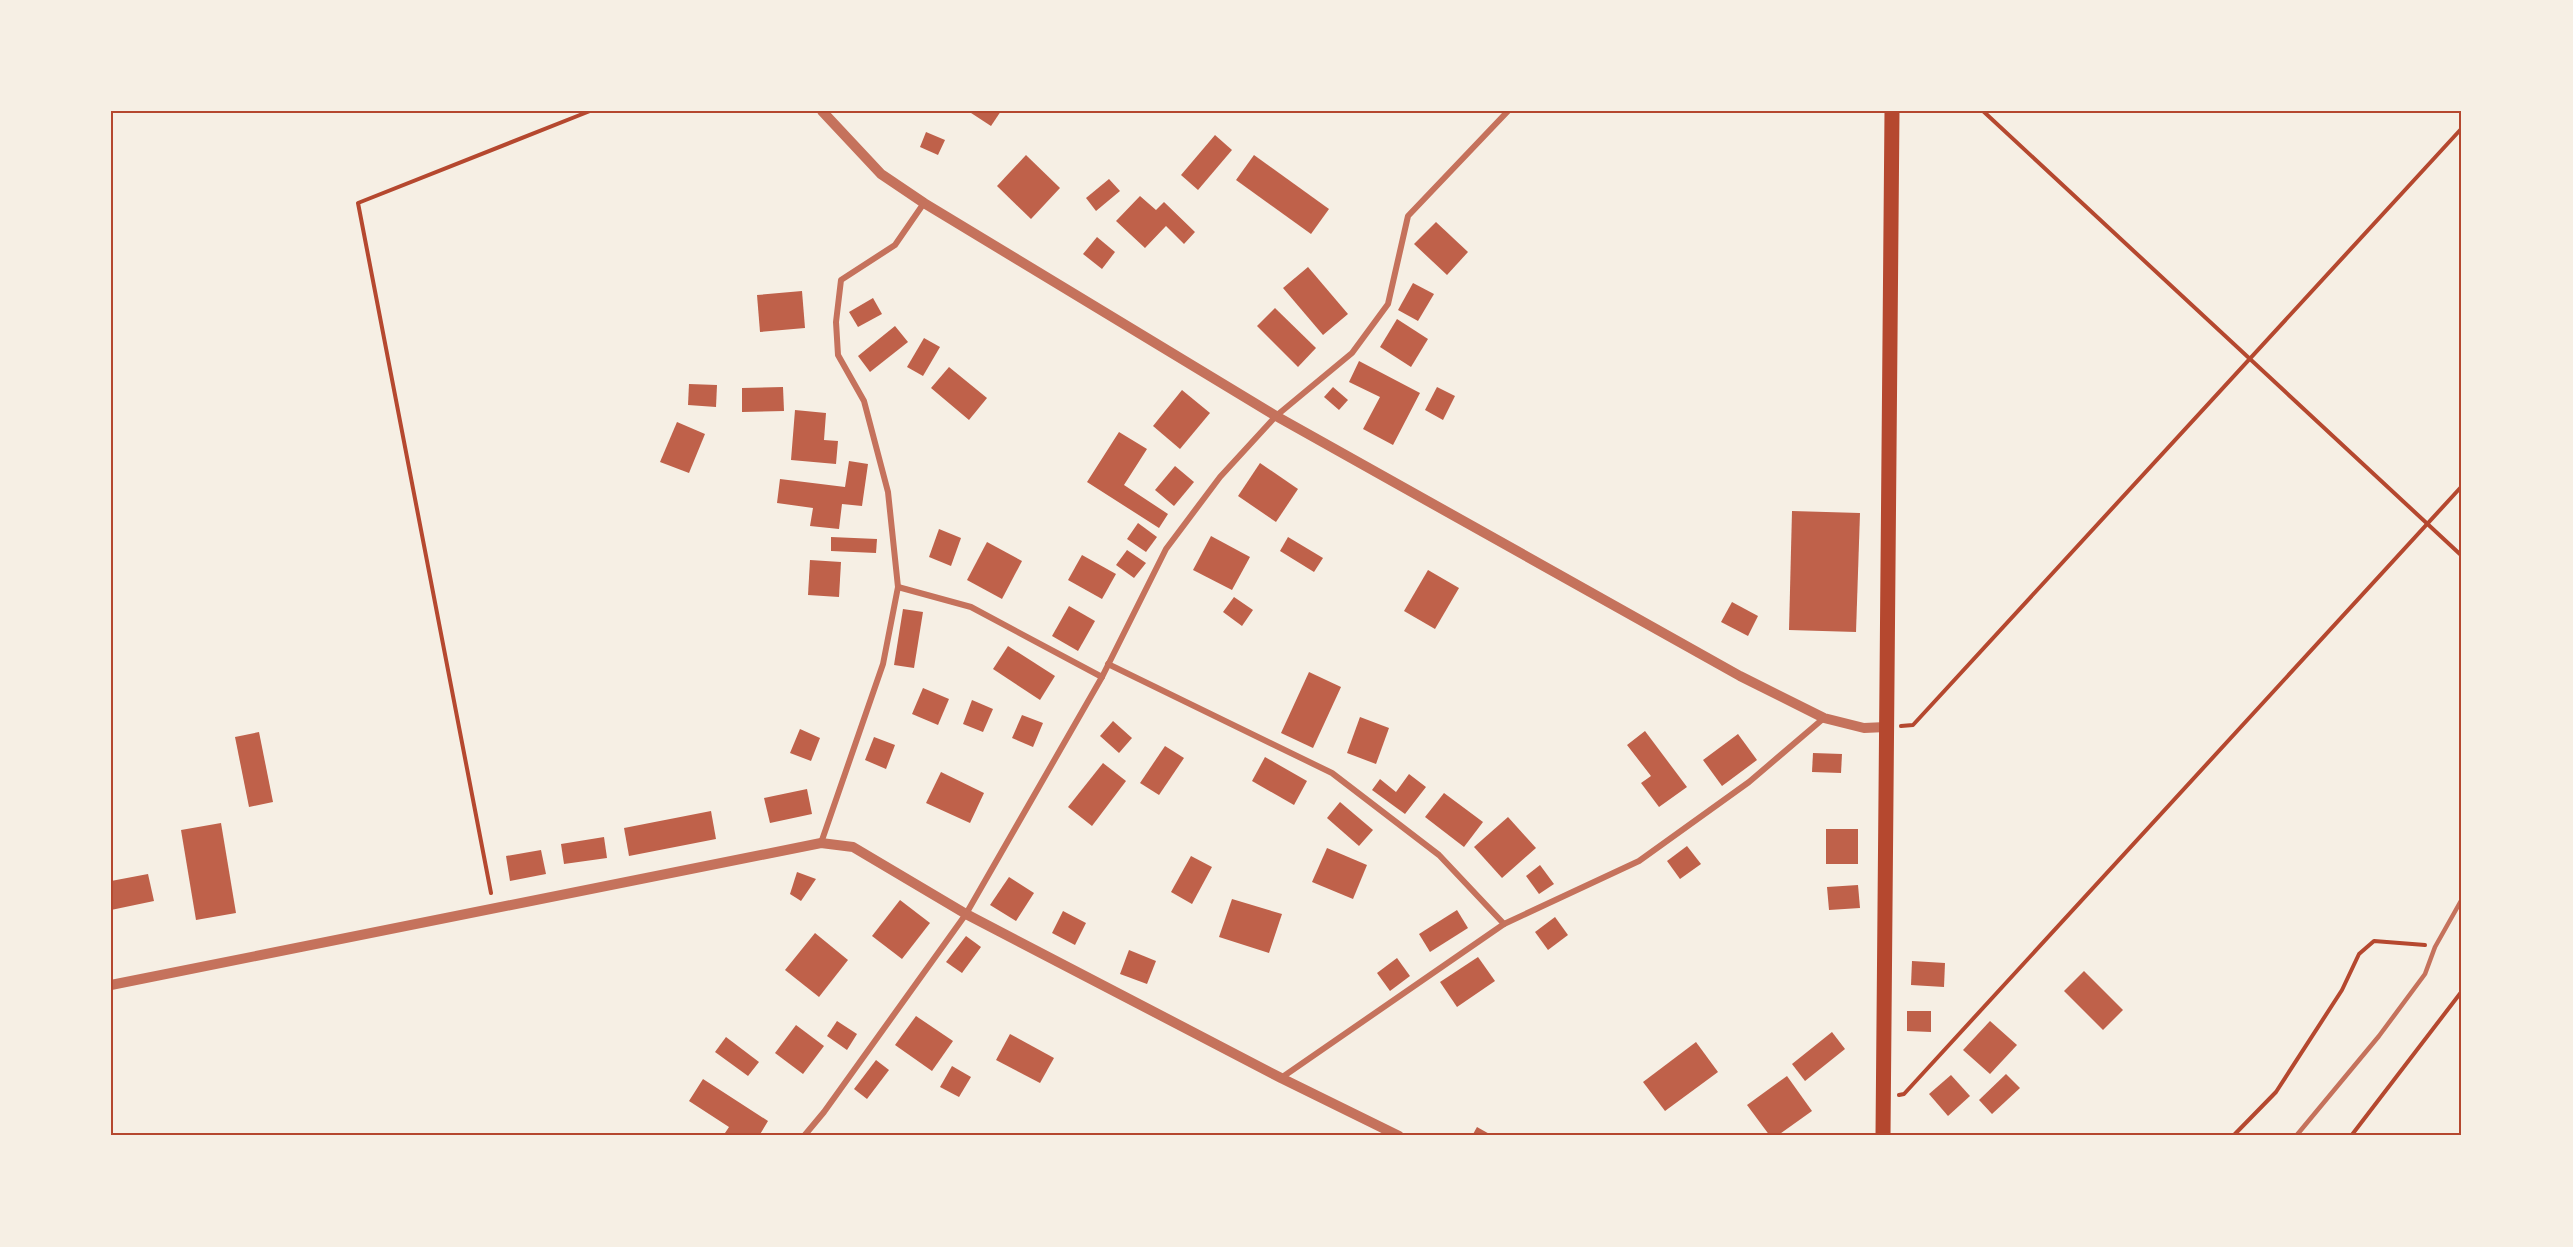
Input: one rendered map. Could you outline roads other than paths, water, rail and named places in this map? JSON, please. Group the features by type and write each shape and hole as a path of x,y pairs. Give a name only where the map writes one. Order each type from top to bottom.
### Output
{"highway":[{"path":"1883,1136 1892,111"}],"street":[{"path":"822,111 881,174 924,203 1276,416 1740,676 1824,718 1864,728 1886,728"},
{"path":"804,1136 824,1112 966,914 1102,677 1166,549 1220,477 1276,416 1352,353 1388,304 1408,216 1508,111"},
{"path":"820,843 883,664 898,587 888,492 864,401 838,355 836,322 840,280 895,245 924,203"},
{"path":"898,587 971,607 1102,677"},
{"path":"1108,664 1332,773 1439,855 1504,924"},
{"path":"1281,1078 1504,924 1639,861 1749,782 1824,718"},
{"path":"111,985 820,843 853,847 966,914 1281,1078 1399,1136"}],"lane":[{"path":"2296,1136 2379,1036 2425,974 2435,947 2462,899"}]}
